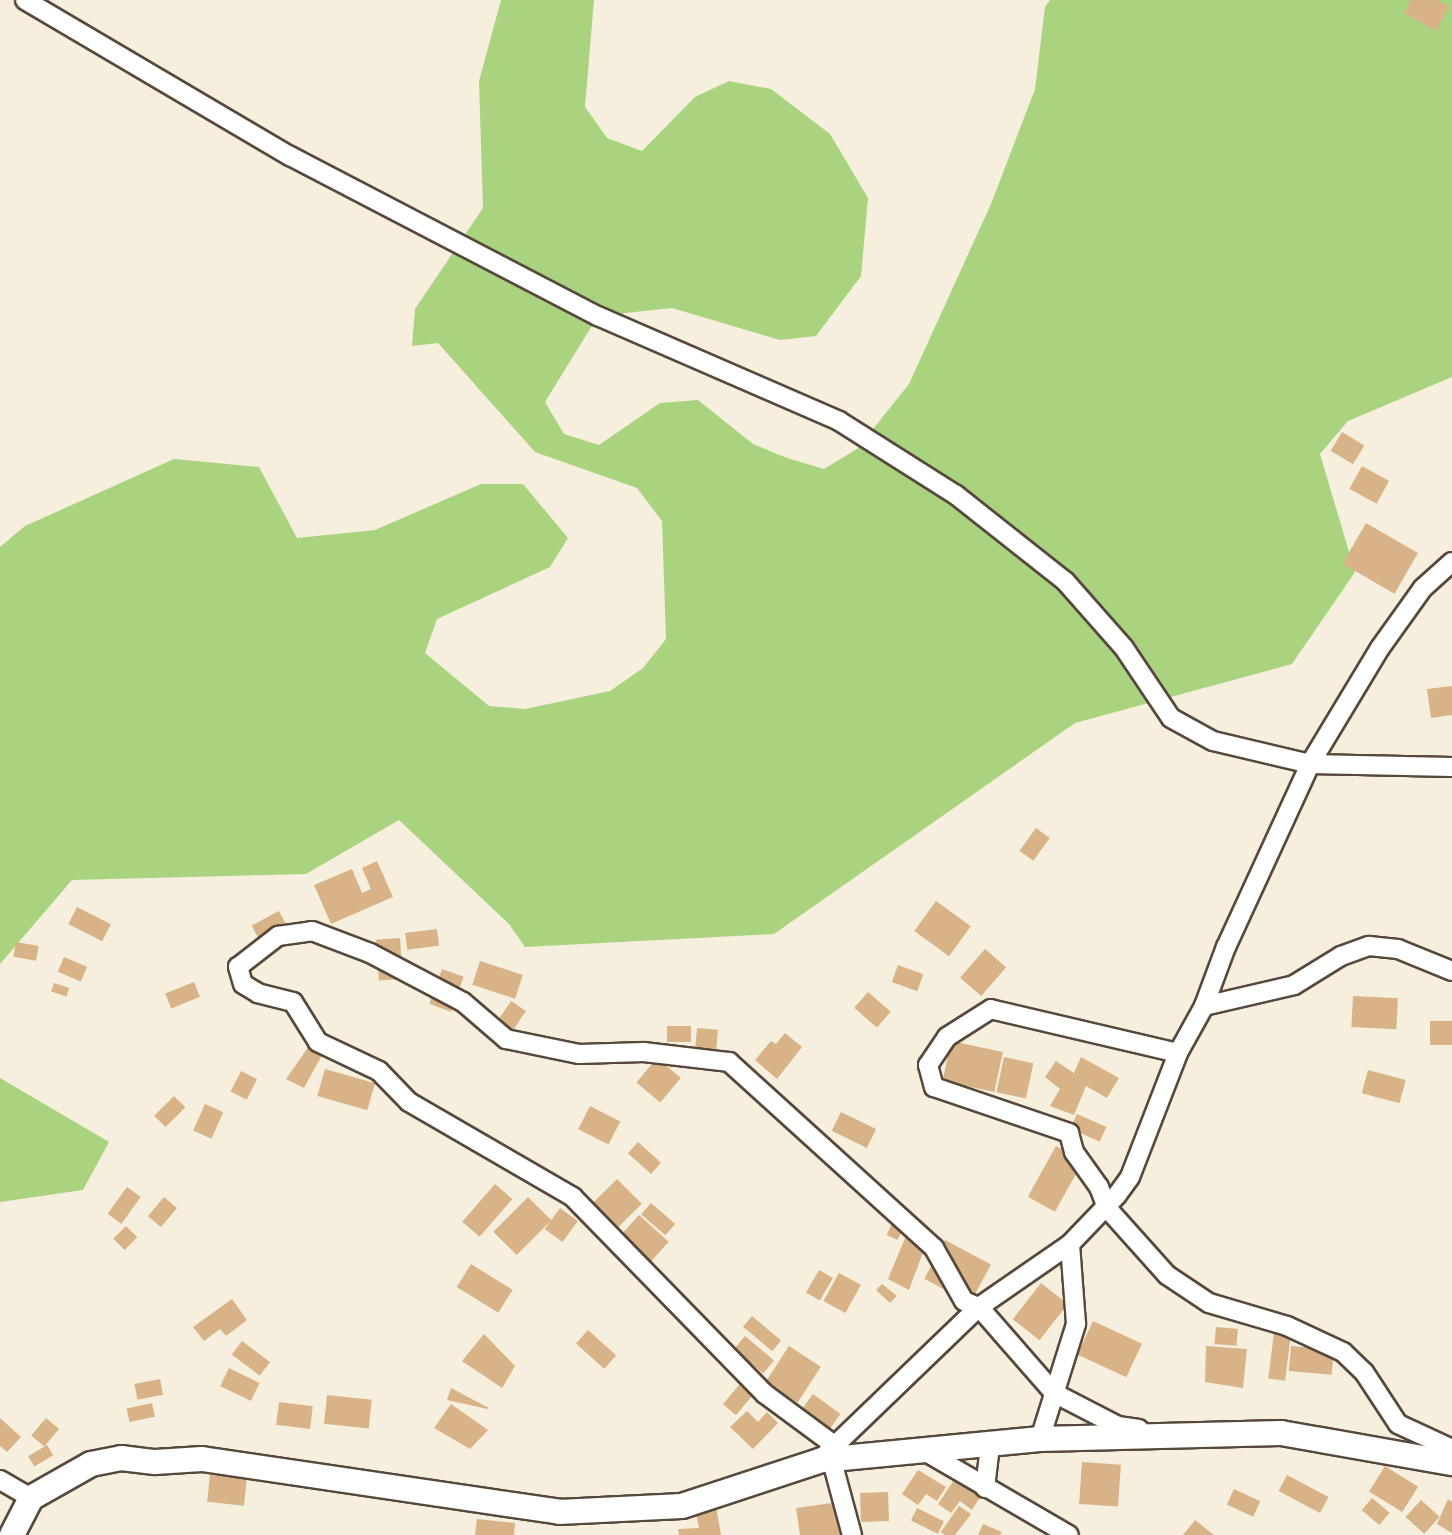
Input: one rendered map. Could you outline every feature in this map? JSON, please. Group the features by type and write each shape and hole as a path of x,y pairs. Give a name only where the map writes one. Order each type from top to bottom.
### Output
{"main road":[{"path":"12,1535 31,1498 91,1464 121,1458 155,1462 202,1459 516,1507 612,1511 682,1506 829,1455 904,1455 918,1448 990,1447 1040,1439 1181,1435 1321,1437 1452,1463"}],"street":[{"path":"26,0 290,156 586,310 839,421 956,495 1065,581 1124,648 1171,718 1213,741 1310,764 1452,767"},
{"path":"829,1455 979,1307 1070,1244 1107,1208 1130,1177 1178,1053 1204,1006 1226,947 1310,764 1380,648 1423,589 1452,562"},
{"path":"852,1535 829,1455 765,1394 573,1198 410,1102 379,1071 318,1042 293,1002 258,993 243,984 238,967 278,936 312,931 370,953 463,1002 506,1039 579,1054 643,1052 729,1062 934,1248 964,1301 979,1307 1054,1394 1118,1426 1181,1435"},
{"path":"1204,1006 1294,985 1341,957 1369,946 1398,949 1452,971"},
{"path":"1178,1053 991,1009 947,1037 928,1065 934,1087 1069,1133 1074,1152 1099,1187 1107,1208 1167,1275 1193,1294 1287,1326 1343,1352 1364,1372 1398,1424 1452,1449"},
{"path":"1040,1439 1076,1324 1070,1244"},
{"path":"985,1488 990,1447"},
{"path":"918,1448 1069,1535"},
{"path":"0,1480 31,1498"}],"green space":[{"path":"501,0 594,0 585,107 607,138 642,151 695,97 729,81 771,89 830,134 868,198 861,276 816,336 780,340 672,308 598,316 545,402 564,434 599,445 660,403 698,400 753,444 787,458 824,469 857,449 909,384 991,204 1035,89 1045,7 1050,0 1452,0 1452,377 1348,421 1320,454 1355,572 1292,664 1075,723 774,934 525,947 509,924 399,820 306,874 72,880 0,964 0,547 25,526 174,459 259,467 297,538 375,530 481,484 523,484 568,538 550,567 437,619 425,653 489,706 525,709 610,691 643,668 666,639 662,521 637,488 535,452 438,343 412,346 415,309 483,208 479,81"},
{"path":"0,1078 109,1142 83,1190 0,1202"}],"building":[{"path":"1411,0 1437,0 1449,7 1436,31 1404,13"},
{"path":"1342,432 1364,445 1353,464 1331,451"},
{"path":"1362,466 1389,481 1377,504 1349,489"},
{"path":"1366,523 1418,553 1394,594 1342,564"},
{"path":"1452,686 1452,715 1431,718 1427,689"},
{"path":"1036,828 1050,838 1033,861 1020,851"},
{"path":"377,861 393,897 331,924 314,885 352,869 362,893 371,889 362,868"},
{"path":"936,901 971,926 949,956 914,931"},
{"path":"77,907 111,924 102,941 68,924"},
{"path":"279,911 287,926 260,941 252,926"},
{"path":"437,929 439,946 407,950 405,933"},
{"path":"400,938 403,979 379,981 376,940"},
{"path":"16,942 39,946 36,961 13,957"},
{"path":"985,949 1006,967 981,996 960,978"},
{"path":"64,957 87,967 81,981 58,972"},
{"path":"480,961 523,975 515,999 472,985"},
{"path":"898,965 923,974 917,991 892,982"},
{"path":"442,969 464,977 451,1012 429,1004"},
{"path":"194,982 200,997 171,1008 165,994"},
{"path":"54,983 69,988 66,997 51,992"},
{"path":"868,992 891,1012 877,1028 854,1008"},
{"path":"1353,996 1398,998 1396,1029 1351,1027"},
{"path":"511,1001 526,1011 510,1035 495,1025"},
{"path":"1430,1021 1452,1021 1452,1045 1430,1045"},
{"path":"667,1026 691,1026 691,1042 667,1042"},
{"path":"697,1028 718,1030 716,1054 695,1052"},
{"path":"785,1033 802,1047 777,1079 755,1060 771,1041 776,1044"},
{"path":"951,1041 1003,1052 994,1092 942,1081"},
{"path":"309,1046 323,1053 304,1088 286,1079"},
{"path":"1004,1057 1033,1063 1026,1098 997,1092"},
{"path":"1081,1057 1119,1078 1107,1098 1086,1086 1074,1115 1050,1106 1060,1089 1045,1077 1056,1061 1074,1073"},
{"path":"657,1058 681,1078 660,1102 636,1083"},
{"path":"325,1069 375,1083 367,1110 317,1096"},
{"path":"1368,1070 1406,1080 1399,1103 1362,1093"},
{"path":"241,1071 257,1079 247,1100 231,1091"},
{"path":"174,1096 185,1107 166,1127 154,1116"},
{"path":"205,1104 223,1112 211,1139 193,1130"},
{"path":"590,1106 620,1121 608,1145 578,1129"},
{"path":"841,1112 876,1129 867,1148 832,1131"},
{"path":"1077,1114 1106,1127 1100,1142 1070,1129"},
{"path":"638,1142 661,1163 651,1174 628,1153"},
{"path":"1056,1146 1083,1161 1055,1212 1028,1197"},
{"path":"617,1179 642,1204 614,1231 589,1207"},
{"path":"495,1184 512,1199 480,1237 462,1222"},
{"path":"127,1187 141,1197 121,1224 108,1214"},
{"path":"164,1197 177,1208 161,1227 148,1216"},
{"path":"528,1197 551,1220 517,1255 493,1232"},
{"path":"651,1203 675,1224 665,1235 641,1214"},
{"path":"560,1208 578,1221 563,1242 545,1229"},
{"path":"896,1214 907,1219 898,1240 887,1235"},
{"path":"639,1215 669,1242 651,1262 621,1235"},
{"path":"913,1219 941,1242 934,1253 925,1247 909,1290 888,1279"},
{"path":"126,1226 137,1237 125,1250 113,1239"},
{"path":"945,1240 991,1264 970,1303 924,1279"},
{"path":"471,1264 513,1290 498,1313 457,1287"},
{"path":"819,1270 833,1278 820,1301 806,1293"},
{"path":"839,1273 861,1285 845,1313 823,1301"},
{"path":"1041,1283 1068,1304 1039,1340 1013,1319"},
{"path":"882,1284 897,1296 890,1303 876,1290"},
{"path":"232,1299 247,1320 226,1336 220,1329 204,1341 193,1327"},
{"path":"752,1316 781,1340 772,1351 743,1327"},
{"path":"1093,1321 1142,1344 1126,1377 1077,1355"},
{"path":"1275,1324 1292,1326 1285,1381 1268,1379"},
{"path":"1216,1327 1238,1329 1236,1346 1215,1344"},
{"path":"588,1330 616,1355 604,1369 576,1343"},
{"path":"484,1334 515,1366 502,1388 462,1361"},
{"path":"745,1336 774,1360 763,1373 734,1349"},
{"path":"242,1341 270,1362 260,1376 232,1355"},
{"path":"789,1346 821,1367 797,1403 766,1382"},
{"path":"1206,1346 1247,1349 1243,1388 1205,1382"},
{"path":"1291,1346 1334,1350 1332,1375 1289,1371"},
{"path":"229,1368 260,1383 251,1401 220,1386"},
{"path":"160,1379 163,1395 138,1400 134,1384"},
{"path":"739,1385 752,1396 736,1415 723,1404"},
{"path":"451,1388 489,1408 447,1400"},
{"path":"813,1394 841,1414 830,1429 802,1409"},
{"path":"327,1395 372,1400 369,1429 324,1424"},
{"path":"279,1402 313,1406 310,1429 276,1425"},
{"path":"152,1403 155,1417 129,1422 127,1408"},
{"path":"451,1404 488,1430 470,1449 434,1428"},
{"path":"747,1411 758,1422 767,1412 778,1423 753,1449 730,1427"},
{"path":"0,1418 21,1437 7,1452 0,1446"},
{"path":"46,1418 59,1429 44,1447 31,1436"},
{"path":"47,1445 53,1455 34,1467 28,1456"},
{"path":"1082,1462 1121,1465 1118,1507 1079,1504"},
{"path":"1385,1466 1418,1487 1402,1512 1369,1491"},
{"path":"918,1470 946,1487 937,1501 926,1494 918,1505 902,1494"},
{"path":"210,1475 247,1479 244,1506 207,1502"},
{"path":"1287,1475 1328,1497 1320,1513 1279,1491"},
{"path":"956,1477 982,1494 972,1510 960,1501 951,1513 938,1504"},
{"path":"1234,1489 1260,1501 1253,1517 1227,1504"},
{"path":"888,1492 889,1521 861,1522 860,1493"},
{"path":"1372,1498 1390,1513 1379,1525 1362,1510"},
{"path":"1448,1499 1452,1502 1452,1533 1437,1524"},
{"path":"715,1500 721,1535 679,1535 678,1529 699,1528 694,1503"},
{"path":"1421,1500 1440,1517 1424,1534 1406,1517"},
{"path":"839,1502 843,1535 800,1535 796,1508"},
{"path":"959,1506 971,1514 955,1535 945,1535 941,1532"},
{"path":"917,1508 944,1521 938,1534 911,1521"},
{"path":"477,1519 515,1523 514,1535 475,1535"},
{"path":"1195,1520 1214,1535 1183,1535"},
{"path":"983,1524 1002,1532 1000,1535 978,1535"}]}
